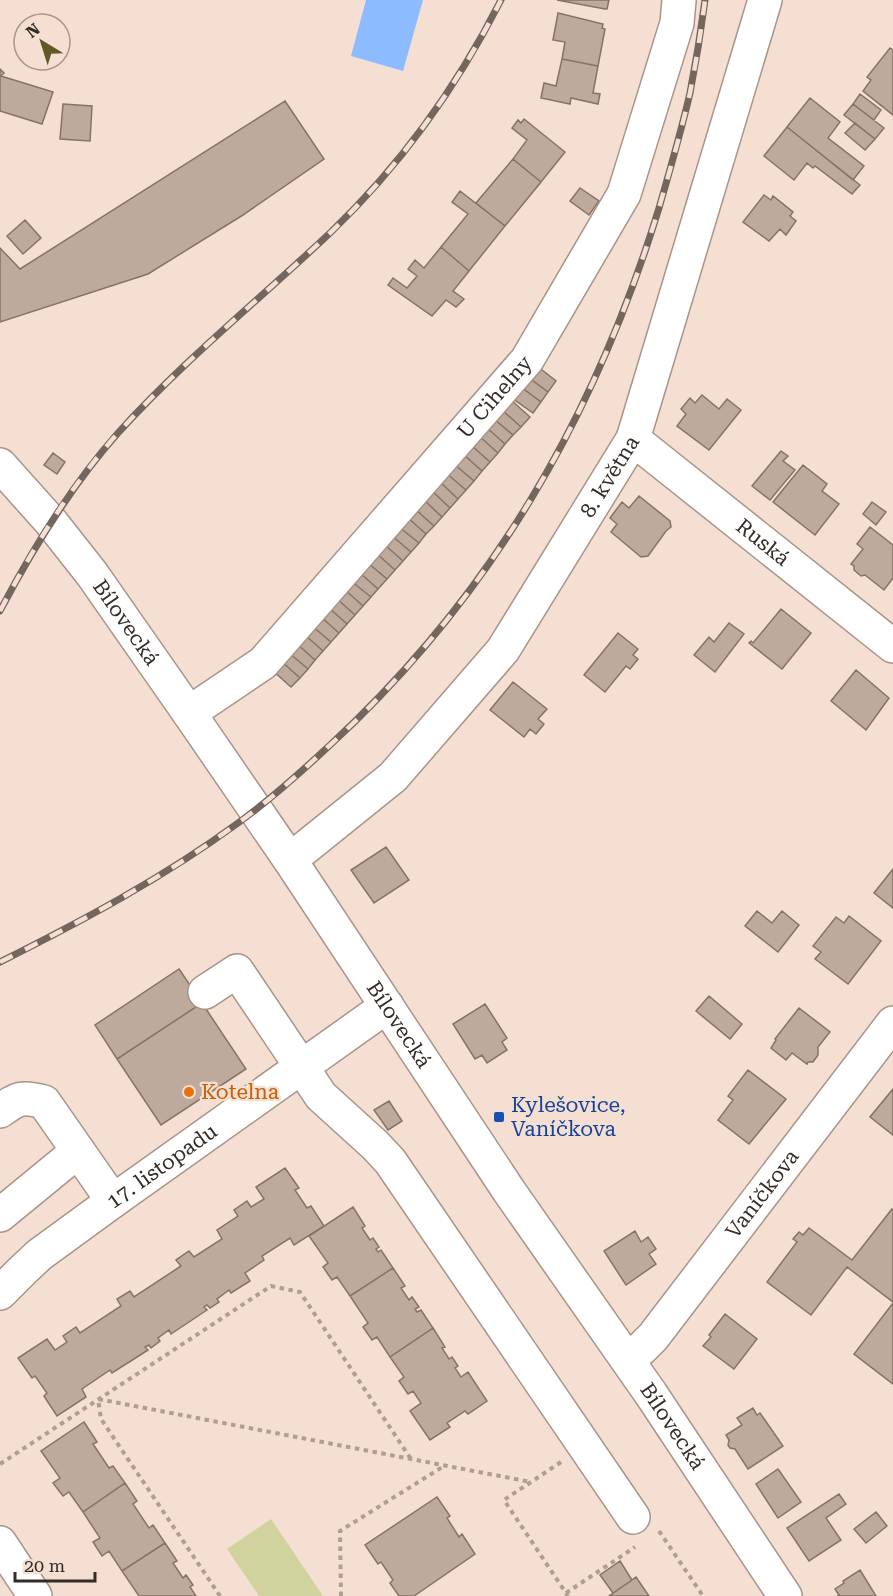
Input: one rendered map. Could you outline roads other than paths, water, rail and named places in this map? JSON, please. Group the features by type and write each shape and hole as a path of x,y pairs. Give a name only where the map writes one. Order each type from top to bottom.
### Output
{"street":[{"name":"U Cihelny","path":"189,713 263,663 526,360 624,194 677,23 679,0"},
{"name":"8. května","path":"290,860 393,777 503,650 633,439 765,0"},
{"name":"Ruská","path":"633,439 893,646"},
{"name":"Bílovecká","path":"0,465 51,522 92,574 189,713 290,860 535,1230 628,1360 786,1596"},
{"path":"205,992 237,971 321,1096 390,1161 641,1532"},
{"name":"17. listopadu","path":"0,1293 39,1256 113,1201 387,1006"},
{"name":"Vaníčkova","path":"628,1360 653,1337 893,1023"},
{"path":"0,1111 15,1100 29,1098 44,1102 113,1201"},
{"path":"0,1215 78,1151"},
{"path":"0,1543 35,1596"}],"water":[{"path":"366,0 423,0 403,71 351,56"}],"railway":[{"path":"0,611 68,496 118,433 169,381 330,233 380,181 446,94 466,64 501,0"},
{"path":"0,962 92,915 151,880 210,843 262,805 329,746 387,689 440,628 488,565 531,499 569,431 603,359 633,285 659,208 683,122 705,0"}],"place":[{"name":"Kotelna","path":"189,1092"},
{"name":"Kylešovice, Vaníčkova","path":"499,1117"}]}
